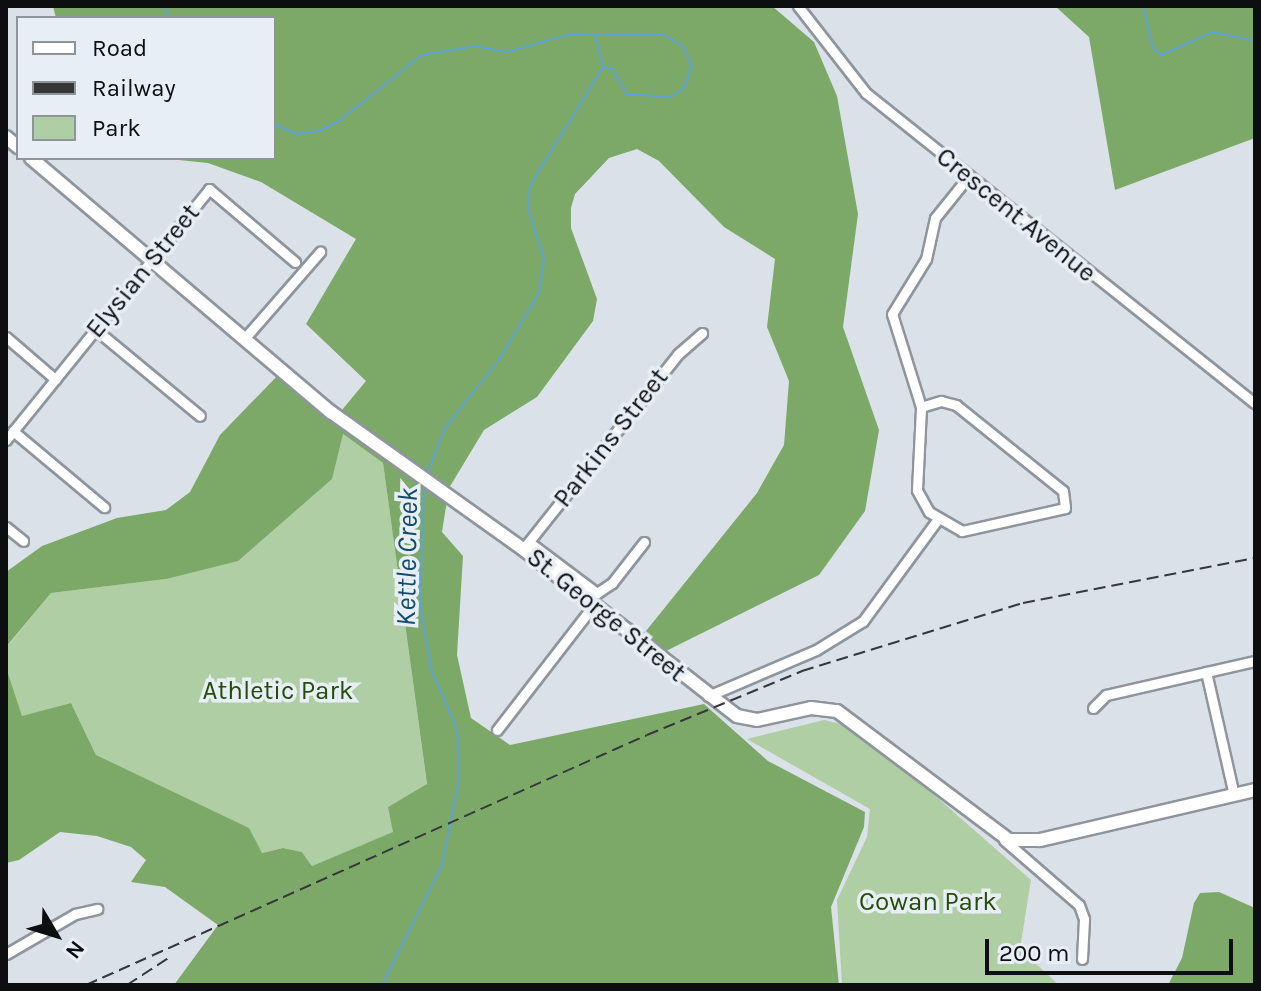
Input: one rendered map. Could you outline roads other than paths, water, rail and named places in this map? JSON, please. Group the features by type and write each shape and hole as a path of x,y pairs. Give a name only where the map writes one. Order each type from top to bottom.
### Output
{"street":[{"name":"Crescent Avenue","path":"798,6 866,93 1255,403"},
{"name":"St. George Street","path":"33,160 244,339 400,461 526,545 593,606 708,696 751,720 811,708 837,711 995,833 1034,841 1255,790"},
{"path":"921,407 941,401 956,405 1063,491 1068,502 1060,513 979,532 954,529 924,505 915,482 921,407 892,314 926,259 935,218 968,177"},
{"name":"Elysian Street","path":"10,435 209,189 295,262"},
{"path":"244,339 320,252"},
{"path":"95,329 200,416"},
{"name":"Parkins Street","path":"526,545 678,354 702,333"},
{"path":"6,337 55,379"},
{"path":"10,435 104,507"},
{"path":"708,696 816,650 863,621 938,519"},
{"path":"6,527 23,541"},
{"path":"526,545 597,593 612,583 644,542"},
{"path":"497,730 593,606"},
{"path":"1093,708 1106,695 1255,661"},
{"path":"1206,672 1234,795"},
{"path":"995,833 1079,905 1084,919 1082,959"},
{"path":"6,954 63,919 97,909"}],"waterway":[{"name":"Kettle Creek","path":"164,6 169,16"},
{"path":"1143,6 1153,48 1161,55 1213,32 1255,41"},
{"name":"Kettle Creek","path":"276,125 296,134 319,131 339,121 422,55 475,46 507,52 567,35 595,34 603,67 530,185 528,208 544,258 539,293 499,360 444,429 428,473"},
{"name":"Kettle Creek","path":"597,34 662,34 683,46 692,66 684,88 670,97 627,94 612,69 604,67"},
{"name":"Kettle Creek","path":"382,985 442,865 459,779 457,729 431,669 420,605 424,486"}],"railway":[{"path":"86,985 647,735 802,671 1023,603 1255,558"},
{"path":"127,985 170,957"}],"park label":[{"name":"Athletic Park","path":"278,691"},
{"name":"Cowan Park","path":"928,902"}]}
